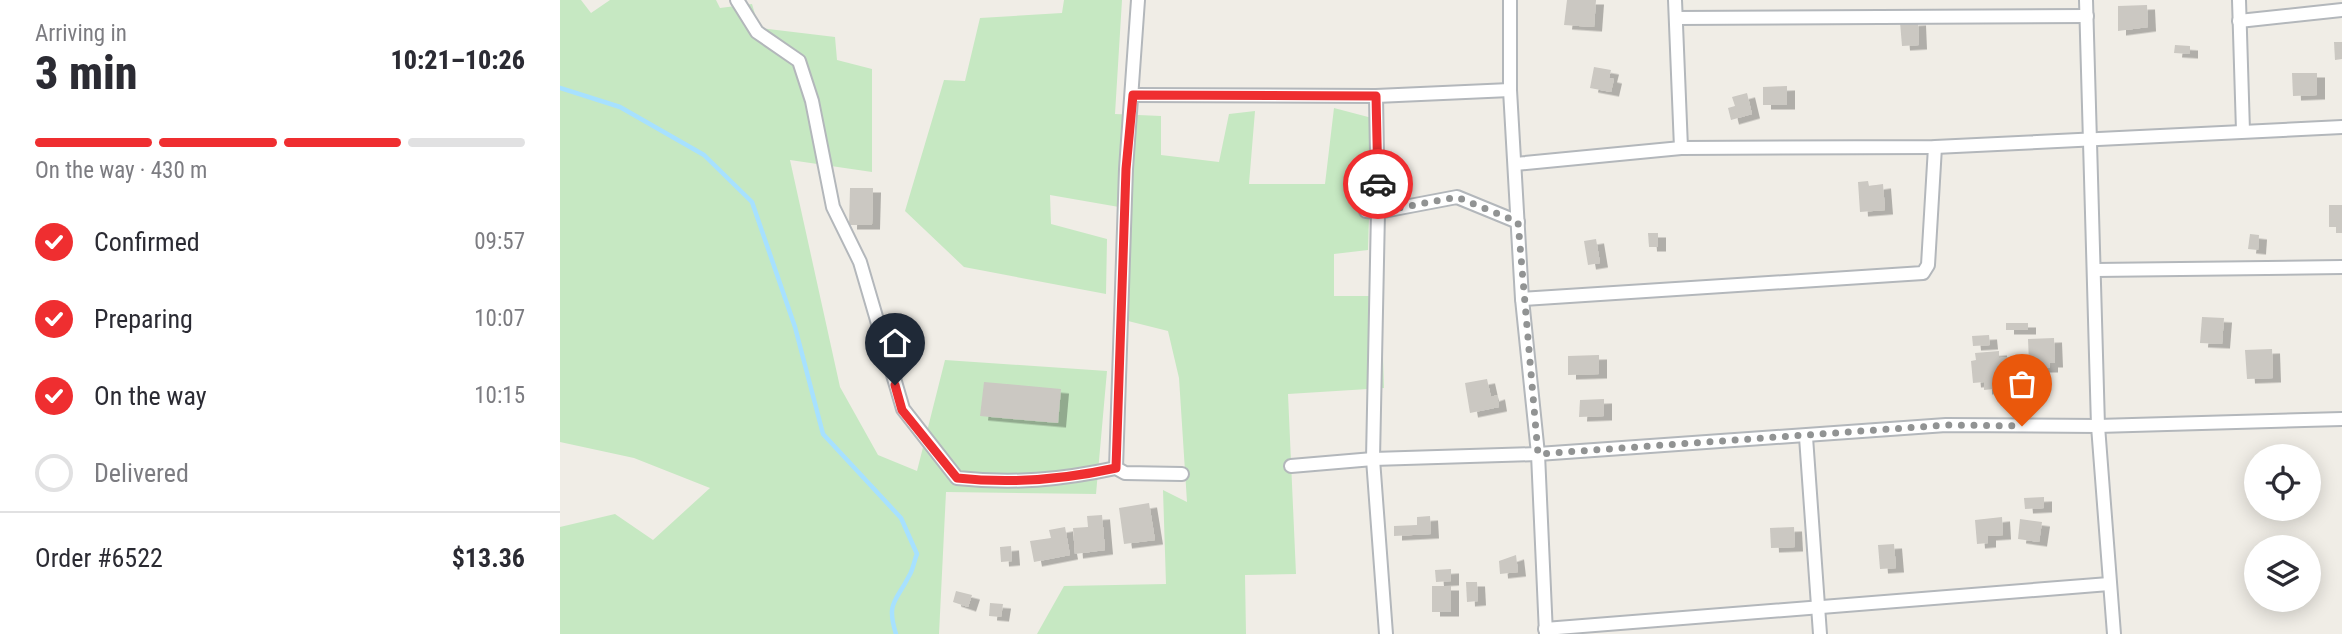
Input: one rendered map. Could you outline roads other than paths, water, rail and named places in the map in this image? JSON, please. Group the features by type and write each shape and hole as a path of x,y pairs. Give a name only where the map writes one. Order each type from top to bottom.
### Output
{"street":[{"path":"737,0 757,32 799,61 812,101 833,207 860,262 902,410 957,478 1000,482 1062,480 1116,468 1125,473 1182,474"},
{"path":"1116,468 1126,169 1138,0"},
{"path":"1510,0 1510,90 1514,164 1522,299 1538,454 1546,631 1816,606 2109,584"},
{"path":"1675,0 1681,148"},
{"path":"2086,0 2098,426 2114,634"},
{"path":"2239,0 2244,131"},
{"path":"2239,21 2342,10"},
{"path":"1676,18 2087,16"},
{"path":"1133,95 1376,96 1510,90"},
{"path":"1376,96 1372,211 1373,459 1386,634"},
{"path":"1514,164 1681,148 1935,147 2342,127"},
{"path":"1522,299 1923,273 1928,265 1935,147"},
{"path":"1372,211 1457,197 1518,222"},
{"path":"2095,270 2342,267"},
{"path":"1291,466 1373,459 1538,454 1947,425 2098,426 2342,419"},
{"path":"1806,437 1820,634"}],"waterway":[{"path":"560,88 620,107 704,155 752,202 795,327 823,434 901,518 917,554 892,608 896,634"}]}
